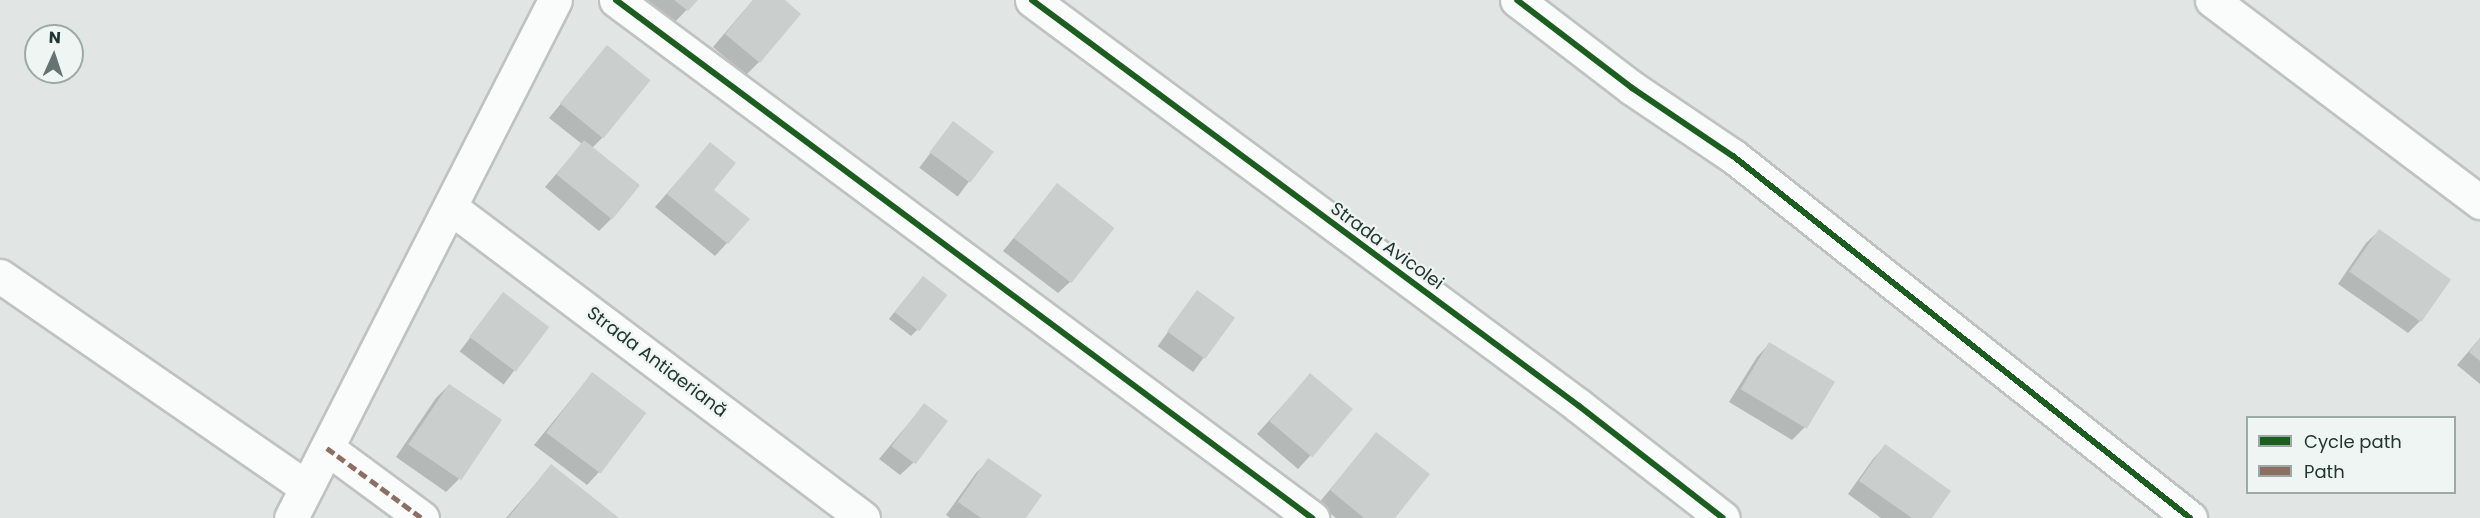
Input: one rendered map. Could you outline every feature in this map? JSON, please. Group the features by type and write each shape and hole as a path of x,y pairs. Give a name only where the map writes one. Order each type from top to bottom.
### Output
{"street":[{"path":"291,518 555,0"},
{"path":"616,0 1312,518"},
{"name":"Strada Avicolei","path":"1032,0 1579,406 1723,518"},
{"path":"1517,0 1632,88 1733,156 2190,518"},
{"path":"2212,0 2480,202"},
{"name":"Strada Antiaeriană","path":"450,207 863,518"},
{"path":"0,276 306,487"},
{"path":"327,448 422,518"}],"building":[{"path":"674,0 698,0 688,11"},
{"path":"753,0 785,0 801,14 760,63 725,34"},
{"path":"607,45 651,80 603,139 560,103"},
{"path":"953,121 994,152 970,183 930,152"},
{"path":"584,140 640,185 612,220 556,174"},
{"path":"710,142 736,163 714,190 750,219 728,244 667,194"},
{"path":"1057,183 1115,228 1071,283 1014,238"},
{"path":"2379,229 2451,279 2421,322 2349,272"},
{"path":"923,276 947,295 919,331 895,312"},
{"path":"1197,290 1235,318 1205,359 1167,331"},
{"path":"503,292 549,327 516,372 469,337"},
{"path":"2480,338 2480,361 2469,352"},
{"path":"1769,342 1835,382 1807,429 1741,389"},
{"path":"592,372 646,413 601,474 546,433"},
{"path":"1310,373 1353,409 1312,457 1270,421"},
{"path":"449,384 502,420 461,480 408,445"},
{"path":"924,403 948,421 915,464 892,446"},
{"path":"1376,432 1430,474 1395,518 1364,518 1330,490"},
{"path":"1885,444 1951,491 1932,518 1912,518 1859,481"},
{"path":"988,458 1042,495 1026,518 981,518 958,502"},
{"path":"551,464 619,518 508,518"}],"marked path":[{"path":"327,448 422,518"}],"cycle path":[{"path":"616,0 1312,518"},
{"path":"1032,0 1579,406 1723,518"},
{"path":"1517,0 1632,88 1733,156 2190,518"}]}
